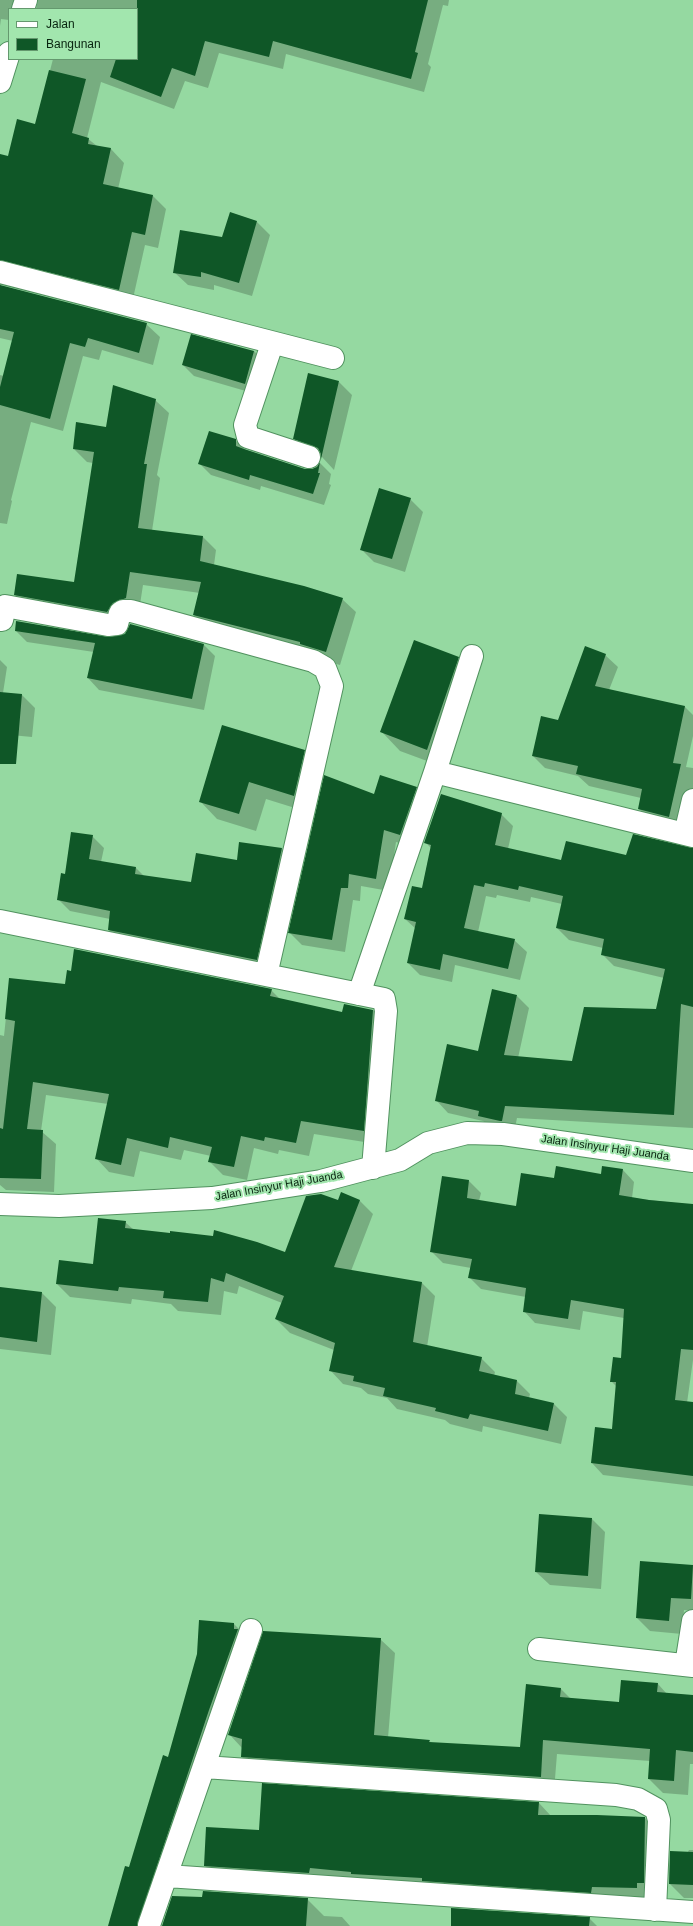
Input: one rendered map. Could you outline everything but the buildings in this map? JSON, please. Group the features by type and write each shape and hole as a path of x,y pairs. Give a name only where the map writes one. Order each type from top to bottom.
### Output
{"street":[{"path":"0,82 8,55"},
{"path":"0,272 272,344 333,358"},
{"path":"272,344 246,425 248,437 308,457"},
{"path":"0,620 2,620 5,606 108,625 117,624 120,613 123,611 131,611 313,661 326,668 332,686 266,975"},
{"path":"359,994 435,772 472,656"},
{"path":"435,772 689,835 693,800"},
{"path":"0,921 384,999 386,1011 373,1168"},
{"name":"Jalan Insinyur Haji Juanda","path":"0,1204 59,1206 212,1198 321,1181 373,1168 400,1160 428,1143 467,1133 503,1134 693,1161"},
{"path":"539,1649 690,1665 693,1621"},
{"path":"149,1925 251,1630"},
{"path":"204,1767 616,1795 638,1799 656,1809 659,1820 655,1910"},
{"path":"167,1876 693,1912"}]}
